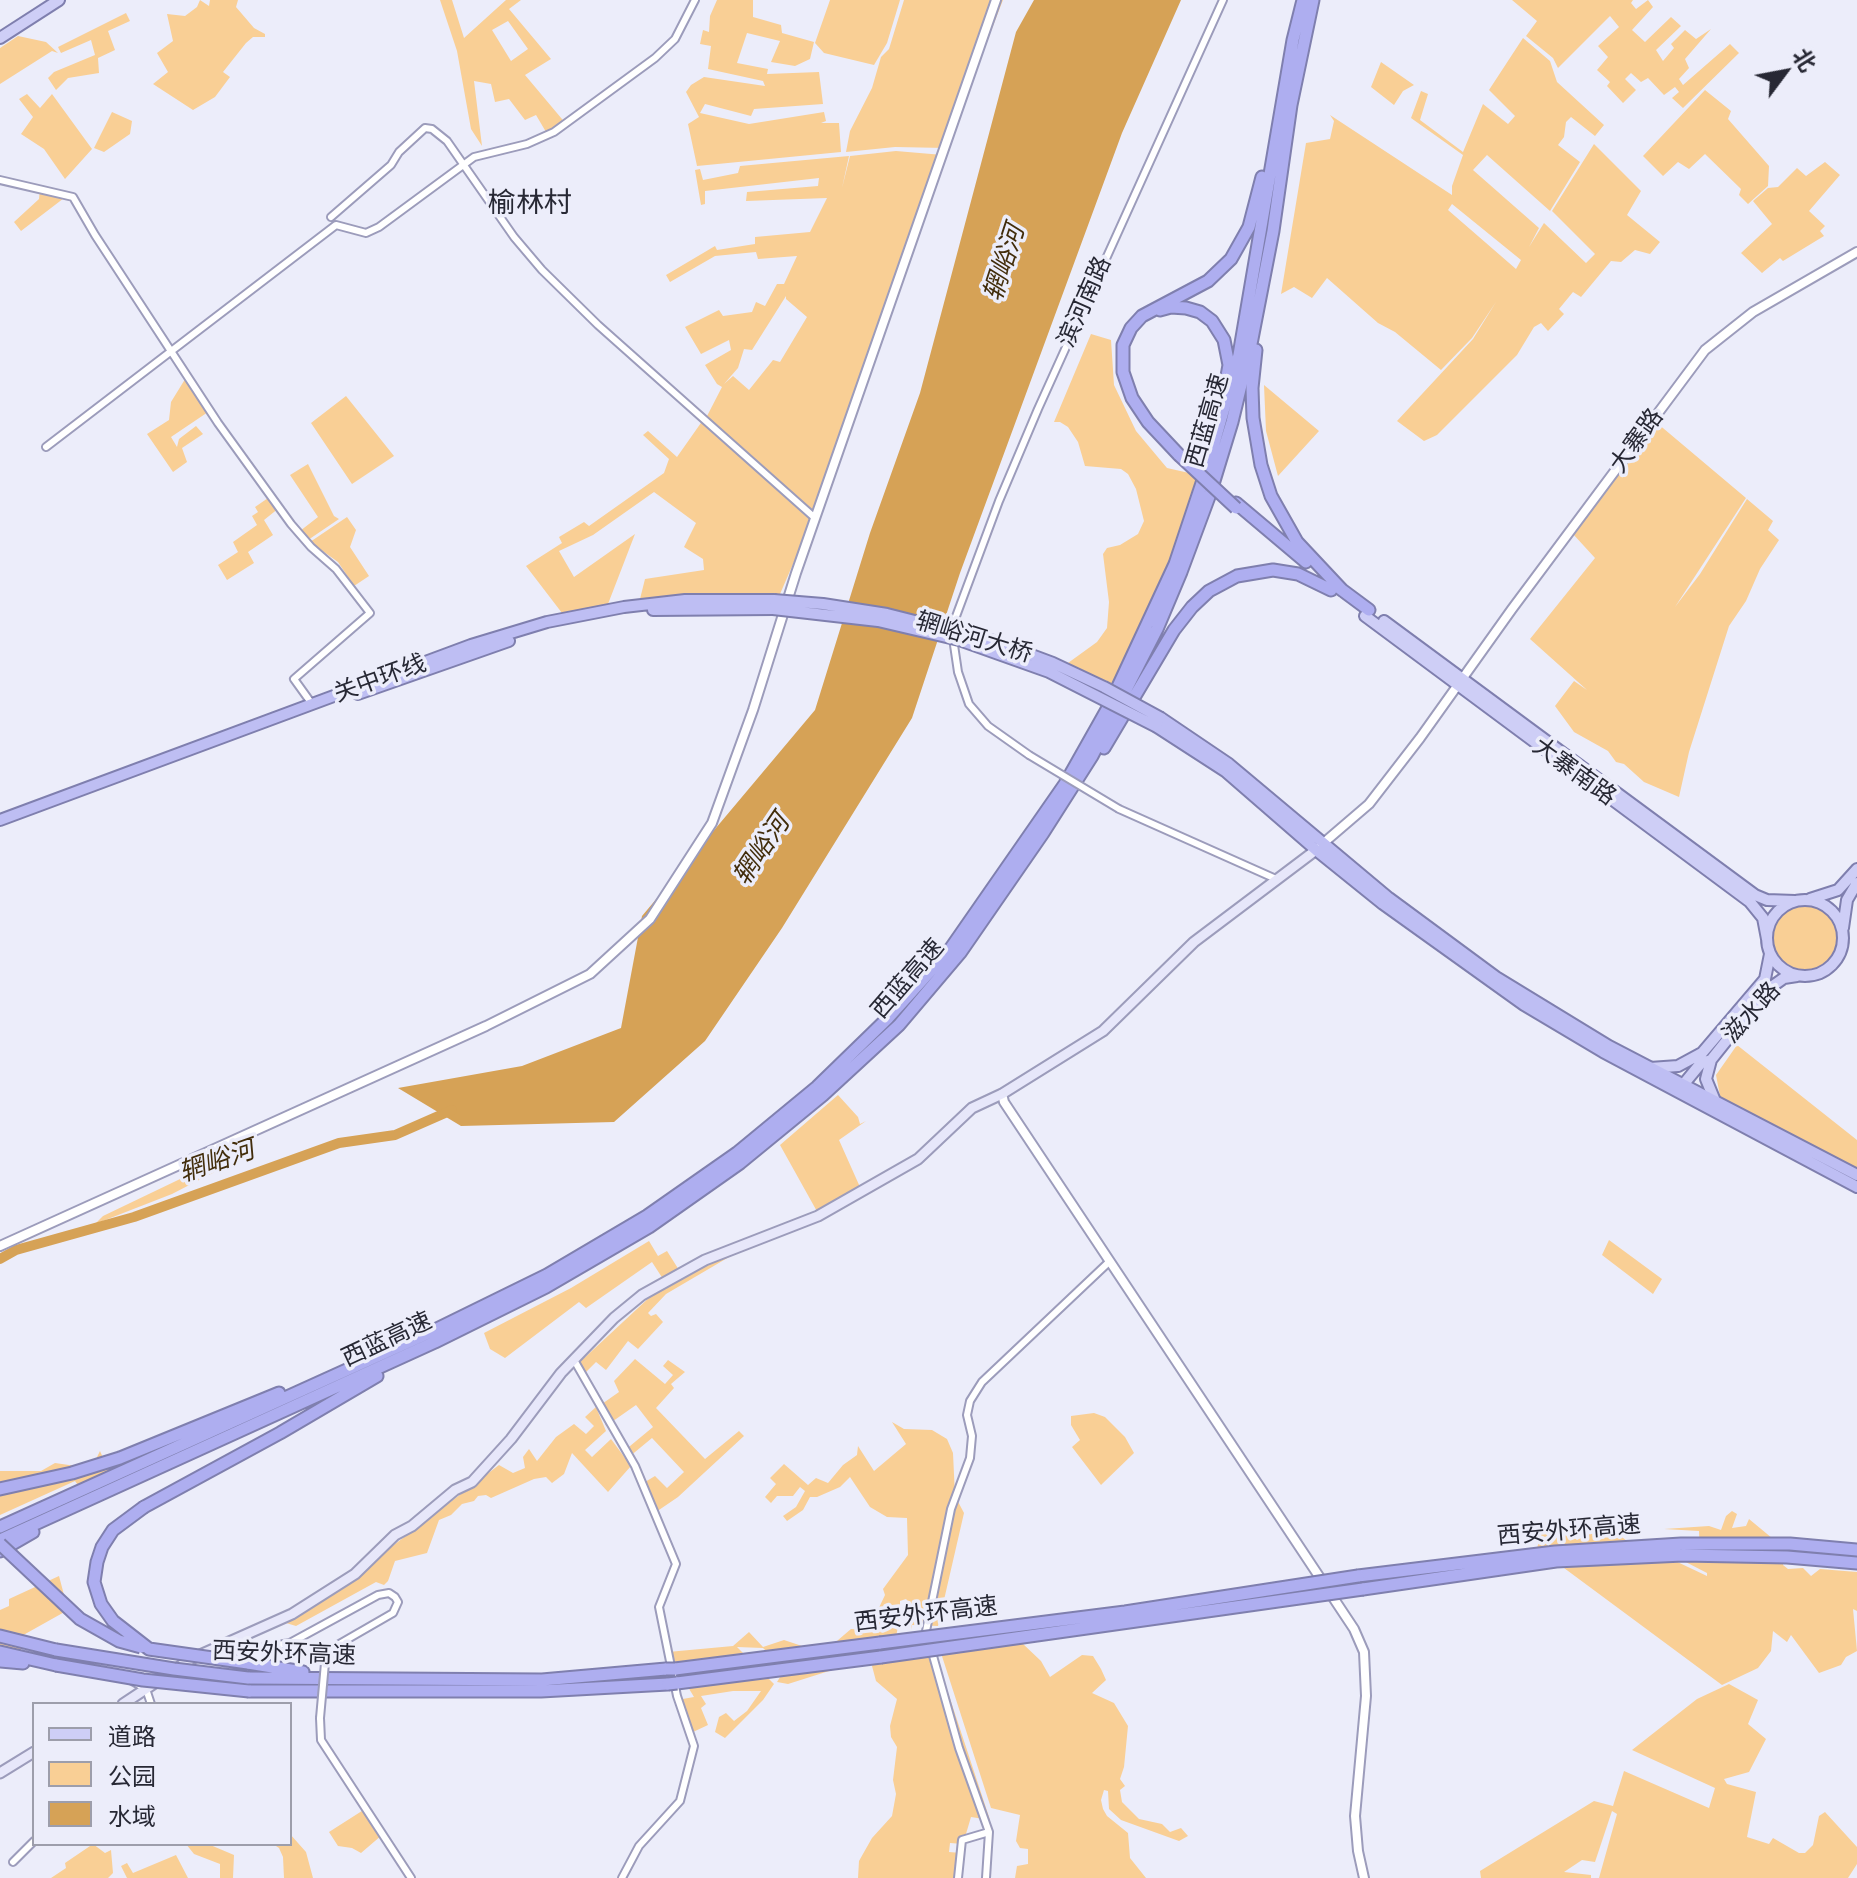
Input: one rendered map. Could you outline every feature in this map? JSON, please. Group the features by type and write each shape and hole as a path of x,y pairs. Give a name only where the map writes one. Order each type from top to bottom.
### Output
{"highway":[{"name":"西蓝高速","path":"128,1476 547,1275 647,1216 737,1153 817,1087 887,1019 951,948 1065,784 1109,706 1175,564 1214,445 1239,355 1293,40 1303,0"},
{"name":"西蓝高速","path":"0,1527 82,1496 435,1342 546,1287 649,1227 740,1163 823,1095 899,1025 920,1001 960,953 1043,833 1115,714 1181,572 1210,494 1251,344 1273,231 1291,105 1313,0"},
{"path":"1293,40 1284,67 1259,193 1244,238 1223,267 1208,281 1142,316 1131,328 1123,345 1123,372 1132,398 1148,422 1236,506 1367,613"},
{"path":"1273,231 1272,258 1252,388 1258,449 1271,496 1288,528 1336,590"},
{"path":"1180,453 1133,392 1128,366 1129,348 1138,326 1149,316 1171,307 1193,309 1206,315 1224,340 1228,373 1214,445"},
{"path":"1043,833 1071,799 1105,747 1174,630 1209,591 1237,576 1273,570 1298,574 1336,590"},
{"name":"关中环线","path":"0,820 471,645 547,622 624,607 685,600 773,604"},
{"name":"关中环线","path":"0,827 458,658 548,628 626,612 773,604"},
{"name":"辋峪河大桥","path":"773,604 878,621 987,649 1049,672 1159,723 1320,846"},
{"path":"1320,846 1496,977 1573,1026 1681,1088 1717,1103 1857,1175"},
{"path":"1320,846 1394,912 1524,1005 1681,1088 1857,1187"},
{"path":"0,1489 72,1473 120,1458 437,1329"},
{"path":"149,1649 113,1621 101,1604 94,1582 106,1538 144,1507 280,1433 435,1342"},
{"name":"西蓝高速","path":"0,1542 82,1496"},
{"path":"0,1551 82,1496"},
{"path":"0,1542 80,1619 119,1641 149,1649 335,1678"},
{"name":"西安外环高速","path":"0,1636 56,1650 248,1678 451,1682 542,1680 670,1669 880,1643 1125,1612 1358,1576 1555,1552 1681,1544 1790,1544 1857,1550"},
{"name":"西安外环高速","path":"0,1650 56,1665 143,1680 249,1691 510,1692 672,1684 1556,1561 1683,1555 1787,1557 1857,1563"},
{"path":"0,1661 56,1665"}],"main road":[{"path":"0,38 59,0"},
{"name":"大寨南路","path":"1367,613 1750,902 1763,918 1767,939"},
{"name":"大寨南路","path":"1459,682 1755,895 1767,900 1795,901"},
{"path":"126,1702 191,1659 292,1614 355,1574 395,1535 412,1526 455,1490 472,1482 511,1439 544,1392 614,1318 642,1295 705,1260 818,1216 918,1159 972,1108 1002,1094 1103,1031 1194,942 1320,846"},
{"path":"1857,869 1838,890 1795,901 1775,915 1767,939 1777,963 1799,975 1824,971 1834,963 1843,938 1845,906 1857,883"},
{"path":"1807,900 1829,909 1838,918 1843,938"},
{"name":"滋水路","path":"1705,1058 1765,979 1770,952"},
{"name":"滋水路","path":"1705,1058 1767,990 1784,978 1799,975"},
{"path":"1650,1068 1678,1066 1705,1058"},
{"path":"1681,1088 1705,1058"},
{"path":"1705,1058 1707,1083 1717,1103"},
{"path":"0,1773 32,1756"}],"street":[{"path":"46,447 170,349 336,225 366,233 379,227 474,157 527,144 554,132 655,58 675,39 695,0"},
{"path":"0,1246 486,1026 590,974 650,919 712,823 996,0"},
{"name":"滨河南路","path":"1223,0 999,501 958,608 954,645 961,684 969,704 988,726 1029,755 1119,809 1277,880"},
{"path":"331,217 391,165 399,152 425,128 432,129 447,141 465,164 514,237 572,300 815,518"},
{"path":"0,180 73,197 218,423 291,524 336,569 370,613 294,679 312,704"},
{"name":"大寨路","path":"1320,846 1369,804 1705,350 1753,312 1857,252"},
{"path":"1002,1094 1004,1102 1354,1629 1364,1652 1366,1696 1355,1816 1364,1878"},
{"path":"986,1878 989,1832 959,1748 926,1631 951,1509 970,1458 972,1436 967,1415 970,1401 982,1382 1110,1261"},
{"path":"574,1360 635,1466 676,1564 659,1607 677,1696 694,1746 680,1801 639,1846 622,1878"},
{"path":"222,1645 229,1650 240,1651 290,1643 378,1595 389,1593 395,1597 398,1602 393,1613 334,1647 325,1663 321,1740 411,1878"},
{"path":"0,1650 121,1676 146,1689 150,1702"},
{"path":"958,1878 962,1840 989,1832"},
{"path":"13,1862 32,1843"}],"green space":[{"path":"200,0 209,6 210,0 238,0 236,7 265,37 253,37 246,43 223,72 230,77 215,97 193,110 153,84 168,72 157,53 173,41 167,14 185,16 197,7"},
{"path":"440,0 452,0 464,38 506,0 521,0 509,9 551,59 525,75 567,125 549,137 536,115 525,120 509,99 495,102 491,84 474,81 482,146 471,129 457,51","holes":["508,21 528,49 511,61 492,30"]},
{"path":"717,0 753,0 753,17 781,25 782,33 814,42 810,59 795,66 771,62 780,41 747,33 737,63 768,69 767,74 819,72 823,104 754,109 751,116 705,104 700,113 749,124 824,112 826,121 821,123 839,123 841,152 697,166 688,124 699,117 686,92 691,85 704,77 765,86 763,81 708,69 711,46 700,44 703,30 709,32 710,16"},
{"path":"830,0 900,0 887,43 874,65 824,53 815,43"},
{"path":"904,0 1003,0 946,148 895,147 846,152 850,131 872,88 881,57 889,49"},
{"path":"1512,0 1633,0 1631,3 1636,9 1648,0 1653,7 1632,30 1645,42 1671,17 1681,26 1656,50 1663,61 1674,48 1671,44 1685,30 1696,39 1711,29 1685,59 1689,68 1679,79 1683,85 1730,44 1739,53 1683,108 1672,98 1679,92 1675,87 1664,95 1648,78 1641,82 1631,73 1625,79 1636,90 1623,103 1607,86 1610,82 1597,70 1608,57 1598,46 1619,27 1610,16 1558,68 1553,58 1526,36 1537,21"},
{"path":"126,13 130,21 108,31 115,50 98,58 99,73 68,78 56,90 48,78 54,72 95,55 91,40 61,53 58,47"},
{"path":"18,36 46,42 58,53 52,51 0,84 0,48"},
{"path":"1523,38 1550,61 1557,82 1604,125 1595,136 1571,117 1566,122 1564,137 1558,145 1580,162 1550,211 1487,155 1473,170 1539,228 1529,247 1544,223 1586,263 1595,254 1552,211 1594,144 1641,191 1627,215 1660,242 1650,254 1635,250 1621,262 1611,261 1581,297 1573,292 1559,309 1564,314 1548,331 1541,323 1534,327 1517,355 1437,435 1424,441 1397,421 1473,339 1496,302 1472,338 1441,370 1395,332 1378,323 1327,278 1312,298 1294,287 1281,294 1306,143 1330,139 1334,121 1330,115 1452,195 1463,155 1411,118 1421,91 1428,94 1420,120 1463,152 1483,104 1508,124 1515,116 1489,90","holes":["1452,204 1521,260 1516,269 1448,210"]},
{"path":"1381,62 1414,85 1403,91 1394,105 1371,87"},
{"path":"1705,90 1731,111 1728,119 1769,166 1768,186 1748,204 1739,195 1741,189 1705,154 1689,169 1678,162 1663,176 1643,156"},
{"path":"27,94 40,108 52,94 92,149 65,179 44,149 21,134 33,117 19,99"},
{"path":"112,112 132,121 130,134 104,152 94,148"},
{"path":"896,151 943,155 815,514 706,418 722,387 705,365 731,350 729,340 701,354 685,327 719,310 723,316 752,312 756,302 765,306 777,284 784,284 797,256 758,259 756,252 715,256 670,282 666,275 715,246 717,250 755,244 755,237 810,232 827,198 746,201 747,192 818,186 819,178 705,191 705,204 701,205 695,170 700,169 703,180 738,173 740,166 849,156 842,188 850,156","holes":["786,296 807,317 780,362 773,360 749,390 733,376 724,384 738,368 744,349 752,350"]},
{"path":"1825,162 1840,175 1809,211 1825,226 1820,231 1824,236 1783,261 1780,258 1762,273 1741,253 1772,224 1753,201 1768,188 1778,187 1797,168 1806,176"},
{"path":"40,189 68,195 21,231 14,222 39,199"},
{"path":"1091,334 1111,340 1114,385 1136,431 1167,468 1198,475 1173,556 1114,685 1068,663 1097,642 1107,628 1109,602 1103,554 1107,548 1120,545 1138,534 1144,521 1136,489 1128,474 1121,469 1085,466 1078,442 1068,427 1054,422"},
{"path":"187,376 211,410 171,437 177,447 179,439 196,426 203,434 182,448 187,462 173,472 147,434 169,420 171,402"},
{"path":"1264,385 1319,431 1278,476 1266,431"},
{"path":"346,396 394,456 352,484 311,423"},
{"path":"703,420 813,518 780,594 640,599 645,579 704,570 703,559 684,547 696,523 654,492 593,535 559,551 574,577 635,534 608,604 562,613 526,566 562,543 559,537 584,522 589,526 664,473 669,459 643,435 648,431 677,457"},
{"path":"1657,423 1746,498 1675,607 1700,574 1747,499 1773,521 1768,530 1779,540 1729,626 1689,752 1679,797 1644,782 1624,764 1616,762 1608,751 1574,732 1555,706 1574,681 1587,690 1530,639 1595,558 1573,534"},
{"path":"308,464 334,516 339,519 308,540 300,531 318,517 290,475"},
{"path":"271,496 279,508 264,520 273,535 248,552 254,563 227,580 218,565 238,552 233,542 257,525 252,516 258,512 255,507"},
{"path":"347,517 356,530 350,547 369,576 354,586 338,562 310,542"},
{"path":"1805,906 1823,912 1831,920 1837,938 1831,956 1823,964 1805,970 1787,964 1779,956 1773,938 1779,920 1787,912"},
{"path":"1737,1045 1857,1140 1857,1174 1721,1101 1716,1075"},
{"path":"838,1095 858,1117 860,1124 866,1121 839,1140 864,1196 819,1215 780,1145"},
{"path":"226,1157 230,1164 172,1194 95,1224 103,1216"},
{"path":"1609,1240 1662,1279 1653,1294 1602,1255"},
{"path":"649,1241 658,1256 667,1251 679,1270 663,1279 652,1262 586,1308 579,1302 505,1358 490,1349 484,1333 571,1288"},
{"path":"741,1250 666,1294 648,1313 651,1316 656,1314 663,1322 638,1349 628,1341 606,1370 596,1362 584,1374 580,1362 652,1295 697,1267"},
{"path":"635,1359 665,1384 673,1375 663,1366 668,1360 685,1372 671,1384 674,1388 656,1408 705,1459 739,1431 744,1436 678,1497 656,1512 645,1482 655,1476 667,1488 684,1472 652,1438 629,1457 624,1451 653,1427 636,1405 606,1426 599,1406 619,1392 614,1381"},
{"path":"596,1407 606,1431 585,1450 592,1457 611,1439 631,1466 608,1492 572,1453 564,1474 552,1483 546,1477 534,1479 491,1498 478,1496 439,1520 427,1553 395,1561 384,1585 376,1582 296,1626 286,1623 307,1611 499,1465 513,1473 525,1468 523,1457 529,1449 537,1461 556,1437 574,1424 586,1434 594,1426 585,1417"},
{"path":"1094,1413 1105,1417 1125,1437 1134,1453 1101,1485 1072,1447 1080,1440 1071,1425 1071,1416"},
{"path":"892,1422 904,1429 932,1430 947,1439 953,1453 955,1496 964,1513 938,1626 912,1625 911,1630 913,1607 906,1599 900,1601 892,1658 935,1653 990,1820 971,1817 963,1844 950,1843 949,1852 961,1853 956,1878 858,1878 859,1861 872,1838 892,1816 896,1794 893,1780 897,1747 891,1737 890,1726 897,1699 876,1681 872,1666 876,1645 862,1661 861,1667 848,1665 788,1684 777,1682 782,1674 781,1665 763,1648 737,1647 774,1684 763,1700 725,1738 715,1732 719,1717 726,1713 734,1721 747,1711 761,1691 701,1696 706,1704 701,1708 708,1725 693,1732 677,1700 694,1697 685,1682 673,1693 668,1652 733,1646 749,1632 763,1647 784,1640 814,1650 817,1658 851,1629 877,1631 876,1614 885,1595 883,1589 908,1555 907,1518 887,1517 870,1507 850,1477 840,1487 810,1497 803,1510 787,1521 783,1516 796,1507 805,1491 800,1487 793,1496 777,1496 771,1503 765,1497 776,1484 770,1478 784,1464 808,1485 816,1478 828,1483 843,1465 857,1455 858,1446 874,1471 906,1444"},
{"path":"100,1451 110,1474 80,1488 75,1481 0,1515 0,1471 41,1471 55,1463 83,1467 95,1461"},
{"path":"1732,1511 1737,1514 1732,1528 1746,1526 1749,1519 1784,1548 1783,1565 1788,1569 1803,1568 1811,1576 1820,1569 1857,1572 1857,1611 1853,1609 1857,1651 1846,1657 1841,1665 1819,1673 1791,1635 1787,1642 1773,1631 1771,1651 1758,1668 1722,1685 1537,1548 1545,1523 1550,1519 1577,1540 1589,1534 1614,1531 1627,1541 1628,1560 1669,1558 1707,1576 1707,1573 1676,1557 1700,1556 1699,1531 1664,1529 1709,1526 1721,1530 1726,1516"},
{"path":"59,1576 68,1610 18,1638 24,1661 70,1671 0,1660 0,1610 9,1606 9,1599"},
{"path":"1011,1626 1022,1643 1041,1661 1050,1677 1082,1655 1093,1656 1101,1669 1106,1680 1092,1693 1114,1703 1128,1726 1120,1779 1125,1786 1120,1790 1122,1802 1139,1819 1162,1824 1170,1832 1181,1828 1188,1836 1179,1841 1121,1820 1109,1809 1108,1791 1104,1790 1101,1800 1103,1809 1128,1833 1130,1858 1146,1878 1015,1878 1017,1866 1028,1864 1028,1849 1020,1848 1016,1841 1020,1815 991,1808 940,1650 961,1638 1010,1634"},
{"path":"1729,1684 1758,1700 1748,1724 1766,1739 1749,1772 1724,1779 1727,1784 1756,1792 1747,1837 1769,1844 1773,1838 1799,1853 1805,1853 1813,1845 1819,1816 1825,1812 1857,1847 1857,1864 1848,1878 1599,1878 1617,1814 1612,1811 1595,1862 1582,1860 1564,1872 1591,1875 1591,1878 1481,1878 1480,1871 1594,1801 1613,1806 1624,1771 1709,1808 1715,1788 1632,1750 1697,1699"},
{"path":"365,1809 382,1835 361,1853 338,1846 329,1832"},
{"path":"292,1836 306,1852 313,1878 284,1878 283,1857 276,1846 292,1846"},
{"path":"90,1846 96,1846 105,1853 111,1850 113,1873 108,1878 51,1878 66,1868 65,1863"},
{"path":"188,1846 213,1846 234,1855 233,1878 220,1878 220,1864 194,1854"},
{"path":"176,1855 188,1878 127,1878 121,1866 127,1863 133,1873"}],"water":[{"path":"1034,0 1181,0 1122,133 960,573 912,718 782,928 705,1041 614,1122 461,1126 398,1088 522,1066 621,1028 642,916 815,710 870,533 920,393 1016,32"}],"waterway":[{"name":"辋峪河","path":"0,1259 16,1250 134,1217 339,1143 395,1135 452,1110"}],"district":[{"name":"榆林村","path":"530,204"}]}
